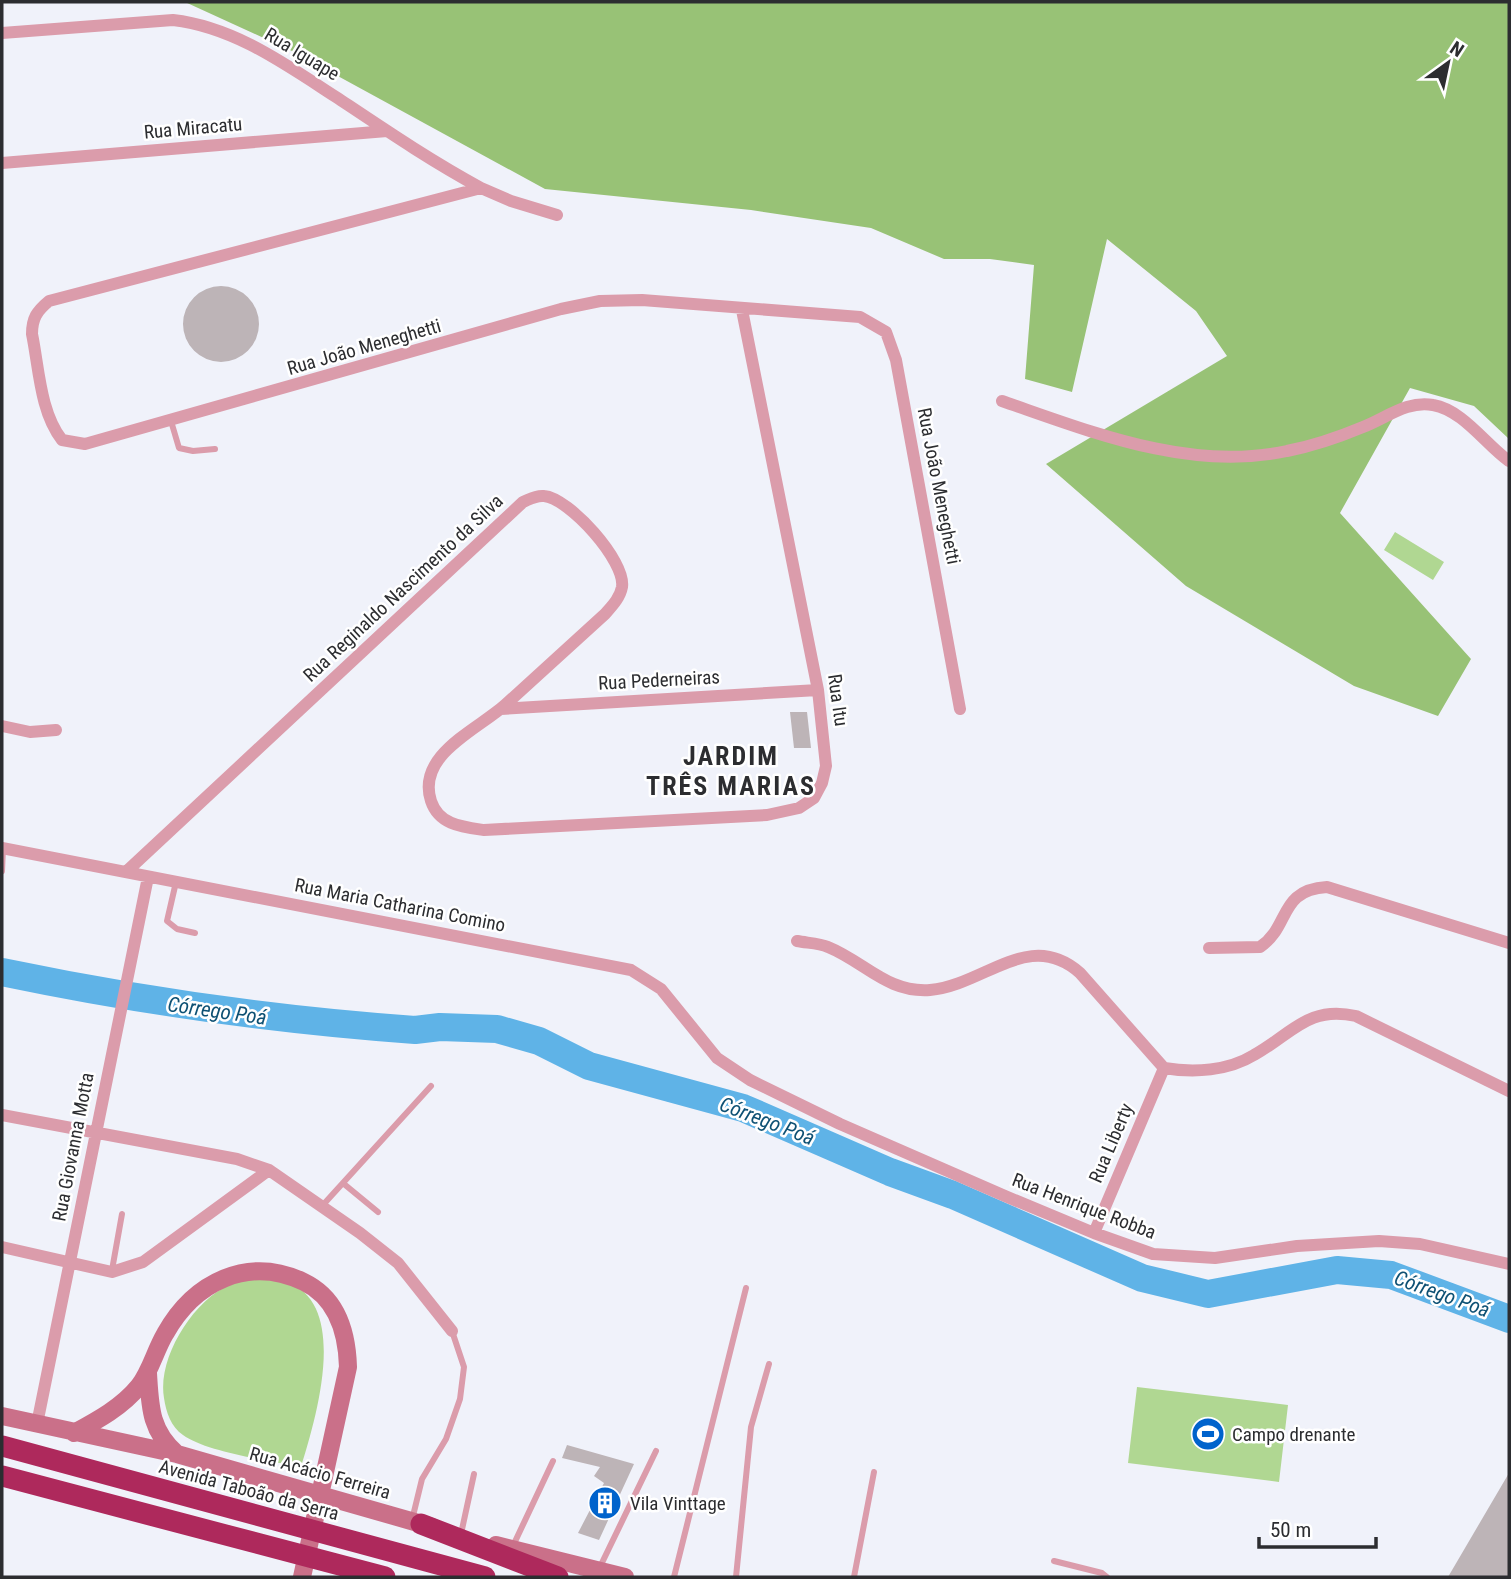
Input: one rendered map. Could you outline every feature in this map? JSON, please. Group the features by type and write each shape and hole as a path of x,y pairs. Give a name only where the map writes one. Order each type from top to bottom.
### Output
{"highway":[{"name":"Avenida Taboão da Serra","path":"2,1446 485,1577"},
{"path":"2,1476 375,1575"},
{"path":"416,1523 558,1577"}],"main road":[{"path":"74,1433 114,1410 148,1373 156,1351 178,1311 207,1287 243,1271 283,1273 319,1292 337,1313 348,1367 337,1428 302,1577"},
{"path":"148,1373 150,1411 154,1428 163,1443 177,1454"},
{"path":"126,1443 150,1411"},
{"name":"Rua Acácio Ferreira","path":"2,1416 177,1454 416,1523 625,1577"}],"street":[{"name":"Rua Iguape","path":"2,33 173,20 200,23 224,31 276,58 387,131 481,188 511,201 557,215"},
{"name":"Rua Miracatu","path":"2,163 387,131"},
{"name":"Rua João Meneghetti","path":"481,188 49,301 38,310 32,321 32,334 47,412 62,440 85,444 561,309 600,301 642,300 742,310 860,317 886,332 896,360 960,709"},
{"name":"Rua Itu","path":"431,773 428,789 432,805 442,819 457,826 484,830 766,815 799,808 814,798 826,766 818,690 742,310"},
{"path":"1002,401 1117,439 1160,449 1195,455 1241,456 1286,452 1338,437 1402,408 1420,404 1436,405 1470,426 1509,461"},
{"name":"Rua Reginaldo Nascimento da Silva","path":"127,871 523,502 546,496 558,501 594,531 620,571 622,586 617,599 605,614 501,709 461,737 445,752 431,773"},
{"name":"Rua Pederneiras","path":"501,709 818,690"},
{"path":"2,726 30,732 56,730"},
{"name":"Rua Maria Catharina Comino","path":"3,848 631,970 661,989 717,1058 750,1080"},
{"name":"Rua Giovanna Motta","path":"37,1424 148,877"},
{"path":"1209,948 1252,950 1260,947 1267,943 1290,903 1300,893 1327,887 1509,943"},
{"path":"797,941 828,947 889,984 911,990 933,990 959,983 1025,956 1048,954 1065,960 1080,973 1164,1068 1212,1069 1233,1065 1255,1055 1316,1015 1335,1011 1356,1016 1509,1091"},
{"name":"Rua Liberty","path":"1094,1233 1164,1068"},
{"name":"Rua Henrique Robba","path":"750,1080 840,1124 1094,1233 1153,1254 1215,1258 1297,1246 1379,1241 1420,1244 1509,1264"},
{"path":"2,1115 237,1158 270,1170 398,1263 452,1331"},
{"path":"2,1247 72,1260 112,1272 143,1262 270,1170"}],"lane":[{"path":"171,421 179,448 193,451 215,449"},
{"path":"2,871 3,848"},
{"path":"176,882 167,920 177,929 195,933"},
{"path":"322,1206 431,1086"},
{"path":"344,1184 378,1212"},
{"path":"112,1272 122,1214"},
{"path":"674,1577 746,1288"},
{"path":"416,1523 422,1479 446,1439 460,1399 464,1367 452,1331"},
{"path":"736,1577 751,1427 769,1364"},
{"path":"599,1571 656,1451"},
{"path":"511,1549 553,1461"},
{"path":"854,1577 874,1472"},
{"path":"461,1535 474,1474"},
{"path":"1054,1561 1102,1573 1107,1577"}],"green space":[{"path":"185,2 1509,2 1509,439 1474,406 1410,388 1340,513 1471,659 1438,716 1354,686 1186,586 1046,464 1227,356 1196,311 1107,239 1072,392 1025,379 1034,265 990,259 944,259 871,228 751,210 545,189 292,51"},
{"path":"1395,532 1444,562 1433,580 1384,550"},
{"path":"260,1276 287,1282 307,1295 318,1314 323,1339 320,1394 301,1467 239,1455 193,1441 175,1428 165,1403 163,1382 166,1366 180,1332 191,1317 216,1293 229,1285"},
{"name":"Campo drenante","path":"1137,1387 1288,1405 1279,1482 1128,1463"}],"building":[{"path":"221,286 236,289 248,297 256,309 259,324 256,339 248,351 236,359 221,362 206,359 194,351 186,339 183,324 186,309 194,297 206,289"},
{"path":"790,712 807,712 811,748 794,748"},
{"name":"Vila Vinttage","path":"567,1445 634,1464 599,1540 578,1533 604,1483 594,1476 600,1467 562,1458"},
{"path":"1509,1473 1509,1577 1448,1577"}],"waterway":[{"name":"Córrego Poá","path":"2,972 105,992 259,1015 415,1030 440,1027 497,1029 539,1041 589,1066 743,1108 890,1172 953,1195 1142,1278 1208,1294 1337,1270 1391,1275 1509,1319"}],"place":[{"name":"Campo drenante","path":"1208,1434"},
{"name":"Vila Vinttage","path":"605,1503"}],"district":[{"name":"JARDIM TRÊS MARIAS","path":"731,771"}]}
